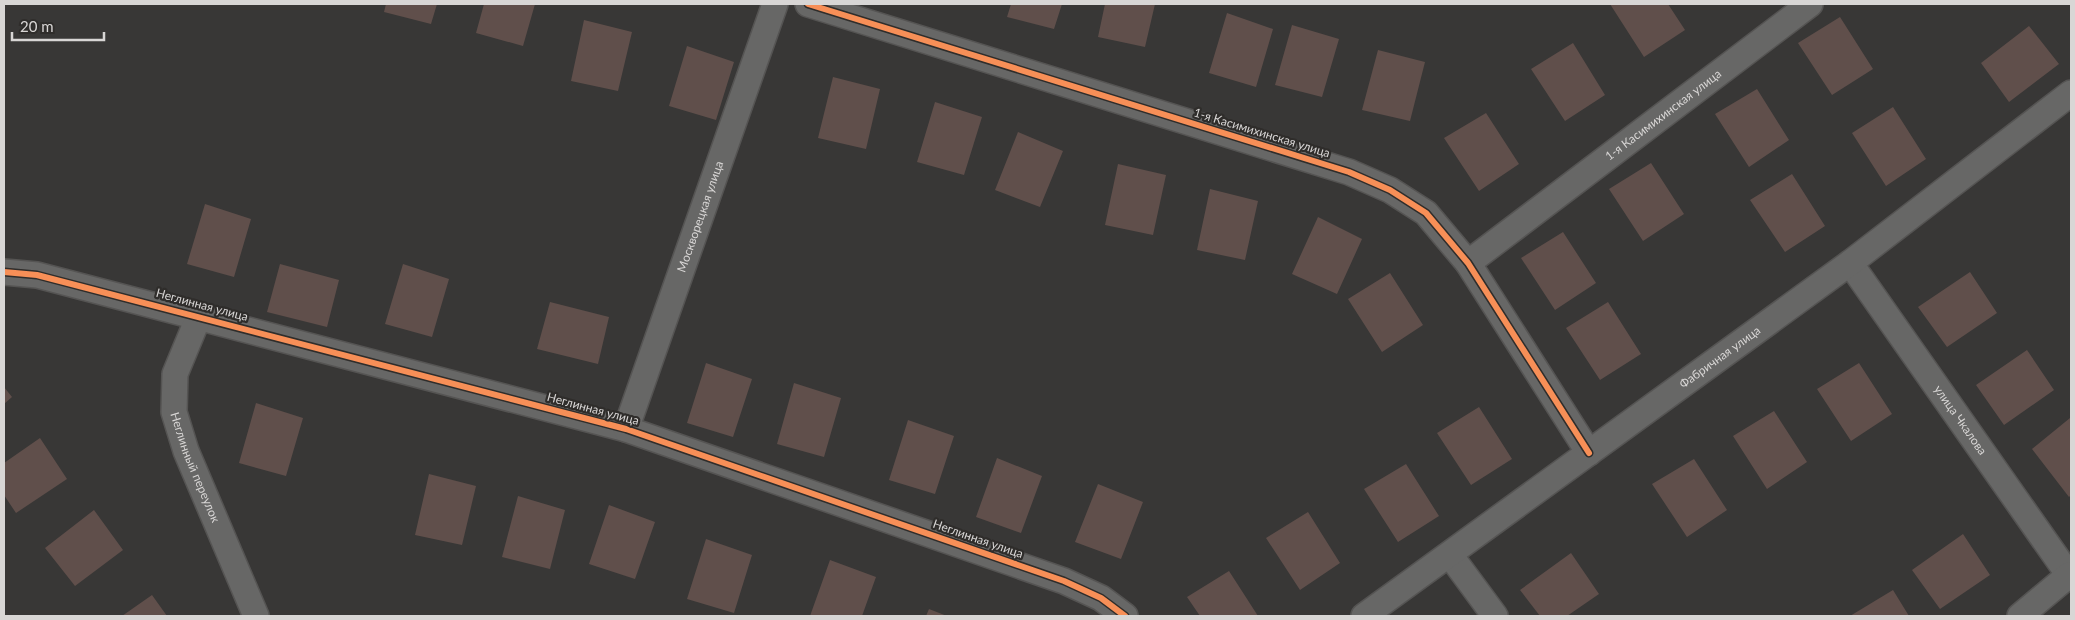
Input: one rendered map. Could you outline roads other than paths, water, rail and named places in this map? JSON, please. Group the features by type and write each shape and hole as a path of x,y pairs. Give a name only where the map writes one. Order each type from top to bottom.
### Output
{"street":[{"name":"Москворецкая улица","path":"626,429 775,4"},
{"name":"1-я Касимихинская улица","path":"808,4 1349,172 1390,190 1426,213 1468,263 1589,453"},
{"name":"1-я Касимихинская улица","path":"1468,263 1810,4"},
{"name":"Фабричная улица","path":"1364,616 1850,263 2071,93"},
{"name":"улица Чкалова","path":"1850,263 2070,577"},
{"name":"Неглинная улица","path":"4,272 37,275 626,429 1064,581 1101,598 1126,616"},
{"name":"Неглинный переулок","path":"199,316 175,374 174,412 186,451 256,616"},
{"path":"1450,555 1495,616"},
{"path":"2020,616 2070,577"}]}
